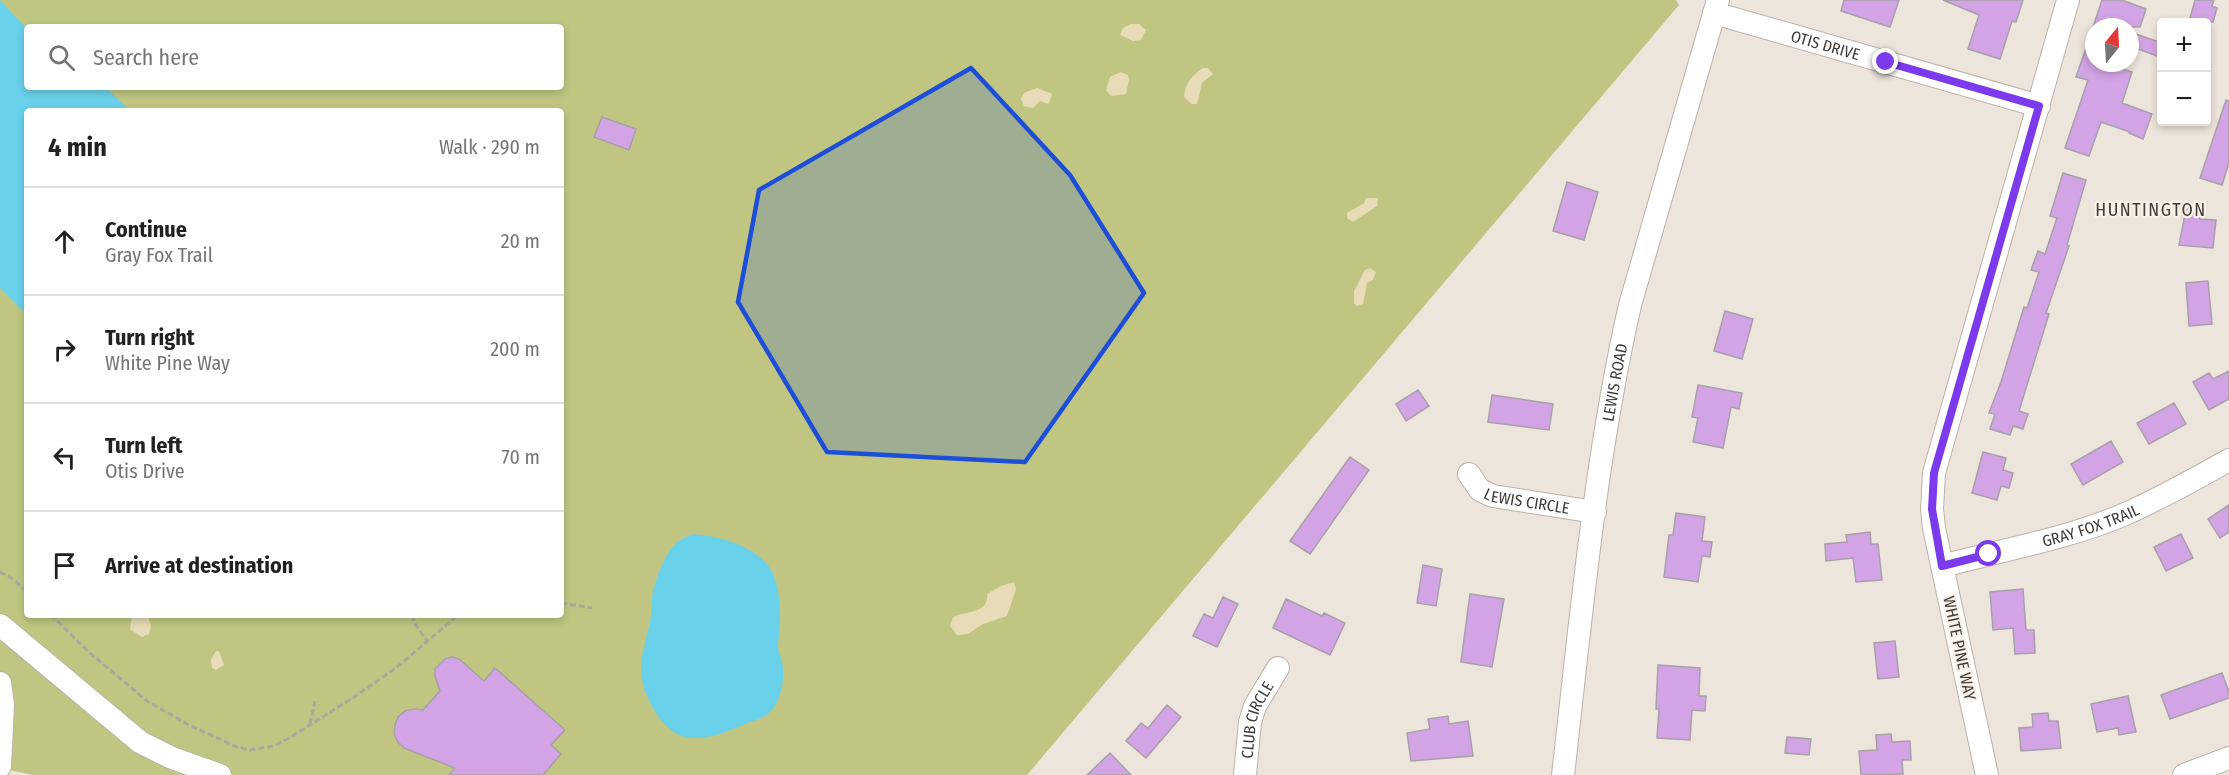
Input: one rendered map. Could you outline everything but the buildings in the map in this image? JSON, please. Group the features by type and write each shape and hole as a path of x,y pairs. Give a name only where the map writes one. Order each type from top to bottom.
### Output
{"street":[{"name":"WHITE PINE WAY","path":"1987,775 1942,566 1932,509 1934,473 2068,0"},
{"name":"OTIS DRIVE","path":"1716,6 2039,106"},
{"name":"LEWIS ROAD","path":"1563,775 1594,512 1609,410 1630,305 1716,6"},
{"name":"GRAY FOX TRAIL","path":"1942,566 2081,530 2122,515 2229,460"},
{"name":"LEWIS CIRCLE","path":"1469,474 1480,490 1493,496 1594,512"},
{"path":"0,625 140,742 172,758 220,775"},
{"name":"CLUB CIRCLE","path":"1245,775 1250,722 1255,706 1278,668"},
{"path":"0,683 3,705 0,766"},
{"path":"2184,775 2229,758"}],"path":[{"path":"0,572 24,589"},
{"path":"564,603 592,608"},
{"path":"54,618 90,653 147,701 166,713 237,747 250,750 273,746 309,725 396,668 455,618"},
{"path":"413,618 428,642"},
{"path":"309,725 315,701"}],"highlighted area":[{"path":"971,68 1070,175 1144,293 1025,462 827,452 738,302 759,190"}],"green space":[{"path":"0,0 1676,0 1679,5 1027,775 33,775 0,768"}],"sand":[{"path":"1131,24 1139,24 1146,30 1141,40 1133,41 1120,35 1123,28"},
{"path":"1203,68 1208,68 1213,74 1202,83 1197,104 1192,104 1184,97 1186,88 1192,77"},
{"path":"1121,72 1128,75 1126,94 1111,96 1106,90 1110,77"},
{"path":"1037,88 1052,94 1049,104 1040,101 1033,108 1024,106 1021,99 1024,93"},
{"path":"1366,198 1378,198 1377,206 1353,222 1347,218 1347,213 1364,203"},
{"path":"1370,268 1376,272 1373,280 1367,283 1363,304 1357,306 1354,303 1354,291 1365,270"},
{"path":"1014,582 1016,589 1007,616 983,624 968,634 957,635 950,626 953,617 976,611 984,605 987,594"},
{"path":"132,618 148,618 151,626 149,634 142,637 130,629"},
{"path":"216,651 219,651 224,665 216,670 212,668 211,660"}],"water":[{"path":"0,0 24,26 24,90 108,90 127,108 24,108 24,312 0,288"},
{"path":"693,534 735,543 754,553 770,568 779,595 778,648 783,668 780,693 770,712 730,730 702,738 679,735 668,728 645,692 641,673 642,656 651,618 653,591 659,572 673,547"}],"district":[{"name":"HUNTINGTON","path":"2151,210"}],"route":[{"path":"1886,62 2039,106 1934,473 1932,509 1942,566 1989,554"}]}
